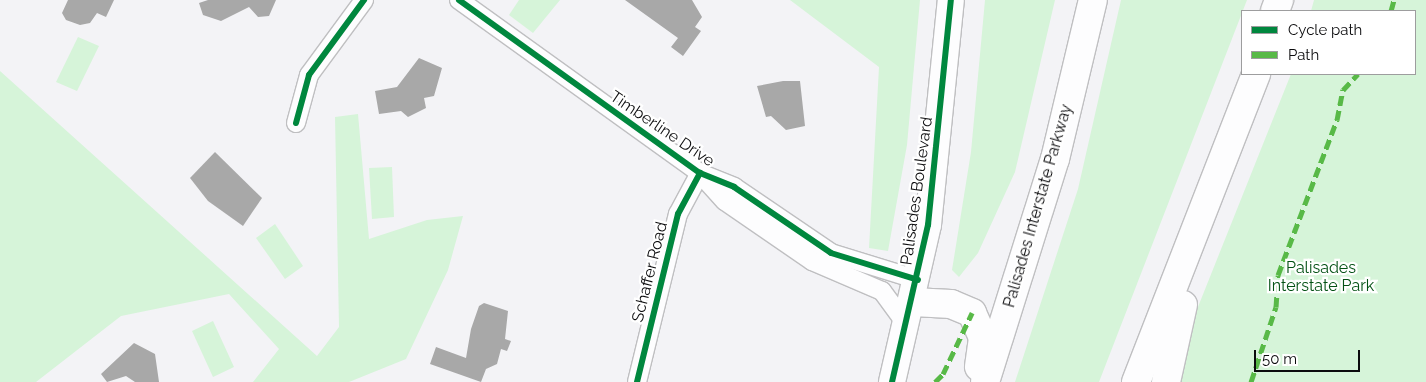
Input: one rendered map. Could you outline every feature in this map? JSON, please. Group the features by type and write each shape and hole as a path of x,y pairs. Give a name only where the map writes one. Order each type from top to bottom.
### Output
{"highway":[{"name":"Palisades Interstate Parkway","path":"985,382 1055,159 1093,0"},
{"path":"1166,382 1183,305 1256,75"},
{"path":"1136,382 1241,121"},
{"path":"913,302 957,305 976,317 983,338 975,382"}],"main road":[{"name":"Palisades Boulevard","path":"892,382 913,302 938,154 951,0"}],"street":[{"path":"296,123 309,75 364,0"},
{"name":"Timberline Drive","path":"459,0 744,204 818,264 913,302"},
{"name":"Schaffer Road","path":"637,382 678,214 700,174"},
{"name":"Timberline Drive","path":"744,204 913,302"}],"green space":[{"path":"519,0 560,0 533,33 509,15"},
{"path":"790,0 920,0 907,145 888,251 869,248 879,67"},
{"path":"985,0 1055,0 1015,172 978,253 959,277 952,270 971,152"},
{"path":"1121,0 1247,0 1243,10 1241,10 1241,15 1099,382 1015,382 1078,189"},
{"name":"Palisades Interstate Park","path":"1314,0 1426,0 1426,382 1168,382 1291,75 1416,75 1416,10 1311,10"},
{"path":"78,37 99,46 77,91 56,82"},
{"path":"0,71 317,356 339,327 335,117 358,114 369,239 427,220 463,216 448,270 406,359 349,382 253,382 279,349 229,294 121,316 36,382 0,382"},
{"path":"392,167 394,217 372,219 369,168"},
{"path":"275,224 303,266 285,279 256,238"},
{"path":"213,321 234,367 213,377 192,331"}],"building":[{"path":"68,0 114,0 106,17 97,13 90,23 80,25 66,20 62,13"},
{"path":"208,0 276,0 269,16 258,17 249,7 221,21 203,15 199,3"},
{"path":"625,0 692,0 702,17 695,27 701,31 683,56 671,47 678,38"},
{"path":"419,58 442,68 434,96 424,98 426,108 408,117 401,111 379,114 375,91 397,87"},
{"path":"783,81 800,81 805,126 786,130 771,116 766,117 757,86"},
{"path":"215,152 262,198 243,226 208,201 190,178"},
{"path":"484,303 508,311 505,339 511,341 507,351 501,349 497,364 486,369 481,382 430,364 436,347 466,358 471,329 479,306"},
{"path":"134,343 155,354 159,382 135,382 126,376 107,382 101,374"}],"marked path":[{"path":"1391,10 1394,0"},
{"path":"1251,382 1276,307 1278,275 1337,120 1343,90 1357,75"},
{"path":"935,382 943,374 972,313"}],"cycle path":[{"path":"296,123 309,75 364,0"},
{"path":"459,0 700,173 734,187 831,253 918,280"},
{"path":"892,382 928,225 951,0"},
{"path":"637,382 678,214 700,173"}]}
